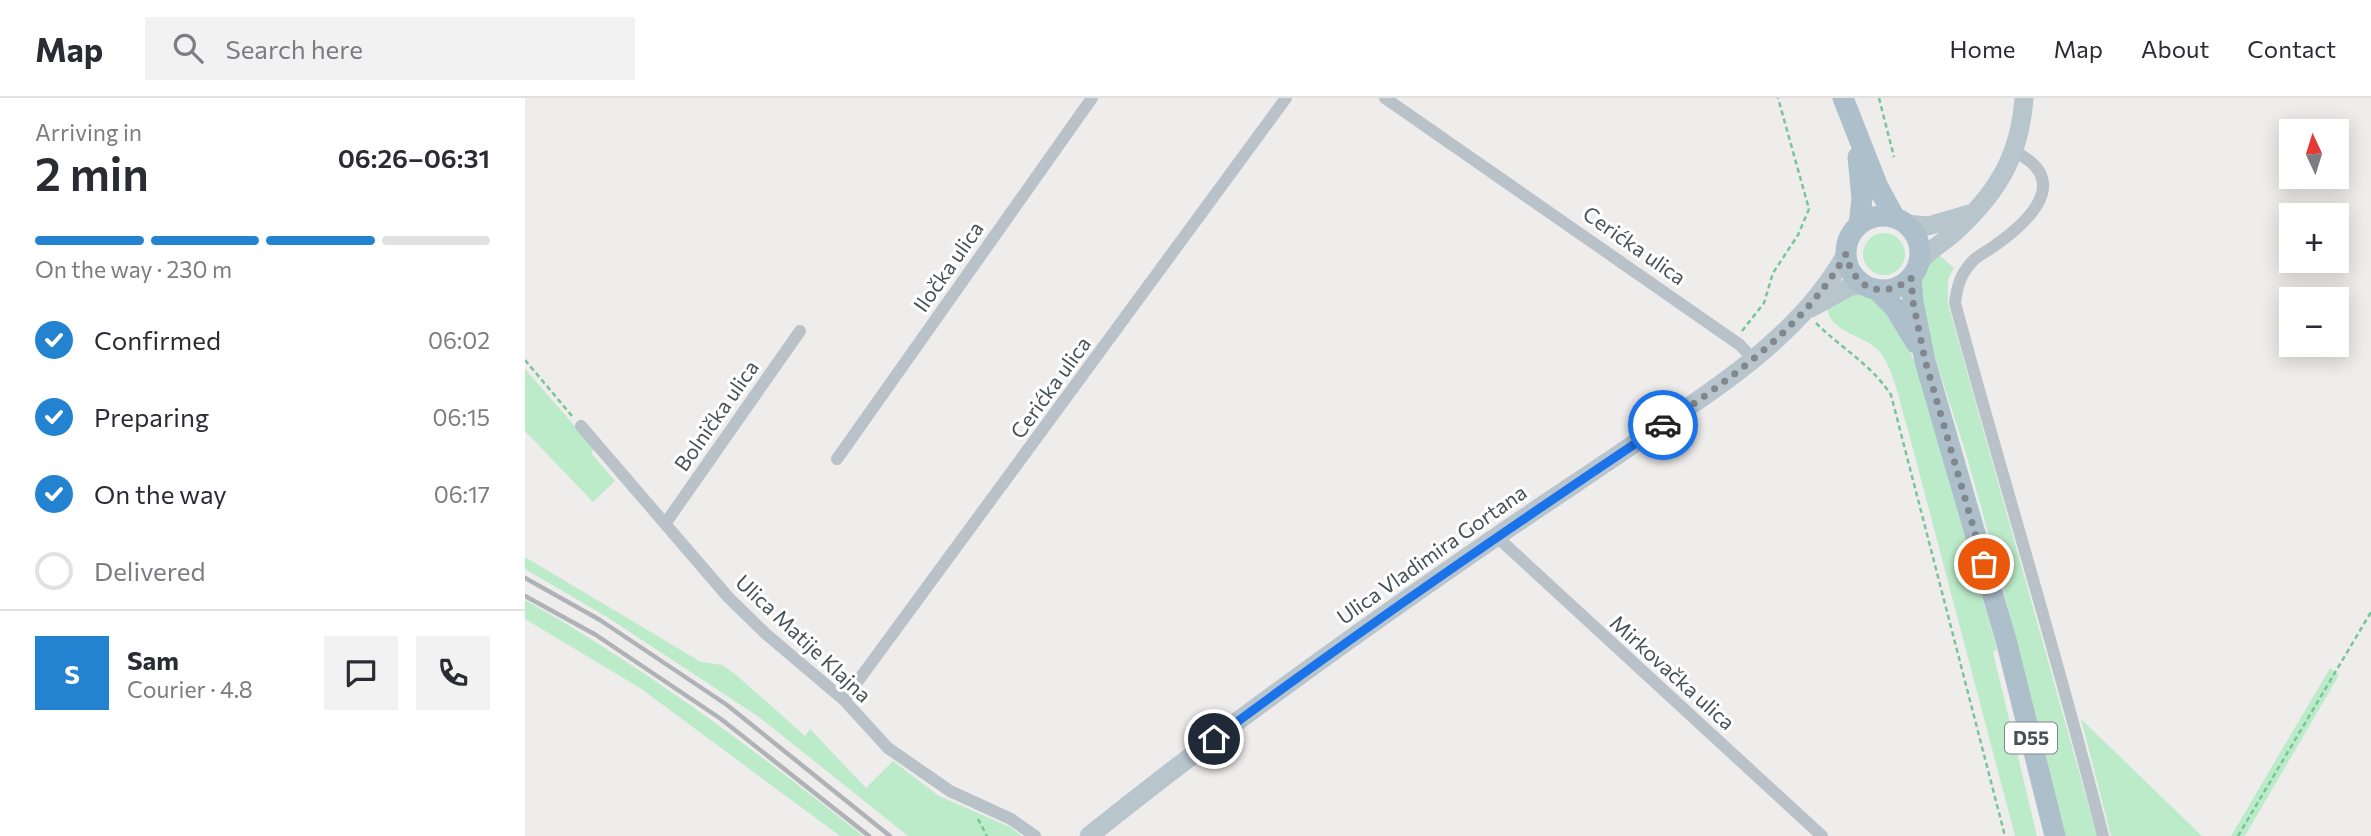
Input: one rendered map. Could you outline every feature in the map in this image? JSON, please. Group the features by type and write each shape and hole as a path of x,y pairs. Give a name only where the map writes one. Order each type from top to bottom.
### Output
{"main road":[{"name":"D55","path":"1843,98 1882,196 1919,242 1913,302 1925,360 2006,640 2055,836"},
{"path":"1870,287 1889,290 1901,286 1927,253 1959,229 2002,178 2015,152 2022,124 2024,98"},
{"name":"D55","path":"1855,133 1862,199 1859,225 1847,243 1846,254 1854,276 1895,308 1925,360"},
{"path":"1859,225 1870,218 1882,216 1928,226 1974,212"},
{"name":"Ulica Vladimira Gortana","path":"1089,836 1301,674 1703,397 1753,359 1801,313 1828,282 1846,254"},
{"name":"Ulica Vladimira Gortana","path":"1801,313 1851,286 1870,287"}],"street":[{"name":"Iločka ulica","path":"837,459 1092,98"},
{"name":"Cerićka ulica","path":"844,700 1286,98"},
{"name":"Cerićka ulica","path":"1385,98 1734,341 1753,359"},
{"path":"2015,152 2030,159 2039,169 2044,188 2040,200 2029,216 2000,243 1972,262 1958,282 1955,303 2002,474 2067,691 2103,836"},
{"name":"Bolnička ulica","path":"665,524 800,331"},
{"name":"Ulica Matije Klajna","path":"581,426 728,597 766,634 844,700 888,748 950,791 1010,819 1035,836"},
{"name":"Mirkovačka ulica","path":"1497,537 1822,836"}],"path":[{"path":"1734,341 1764,303 1773,273 1798,235 1809,209 1778,98"},
{"path":"1879,98 1894,157"},
{"path":"1801,313 1815,322 1836,344 1877,374 1891,395 2005,836"},
{"path":"525,360 581,426"},
{"path":"2238,836 2371,612"}],"green space":[{"path":"1884,233 1899,239 1905,254 1899,269 1884,275 1869,269 1863,254 1869,239"},
{"path":"1939,255 1954,268 1948,279 1948,304 2097,836 2063,836 2001,579 1967,457 1926,329 1920,274"},
{"path":"1850,294 1872,296 1887,310 1901,332 1920,375 1997,649 1993,652 2037,836 2015,836 1889,367 1873,345 1841,328 1829,316 1827,307"},
{"path":"525,369 594,448 591,453 615,481 593,502 525,431"},
{"path":"525,557 701,662 722,665 734,673 805,736 810,729 866,788 893,761 939,796 1010,827 1022,836 908,836 759,717 607,617 525,569"},
{"path":"525,600 614,653 699,711 863,836 840,836 640,688 525,619"},
{"path":"2330,668 2339,675 2245,836 2231,836"},
{"path":"2081,719 2202,836 2111,836"}],"railway":[{"path":"525,578 600,620 727,705 890,836"},
{"path":"525,596 596,635 721,719 869,836"}],"way so far":[{"path":"1663,425 1753,359 1801,313 1828,282 1846,254 1854,276 1870,288 1889,290 1901,286 1911,278 1925,360 1984,564"}],"route":[{"path":"1214,739 1301,674 1663,425"}]}
